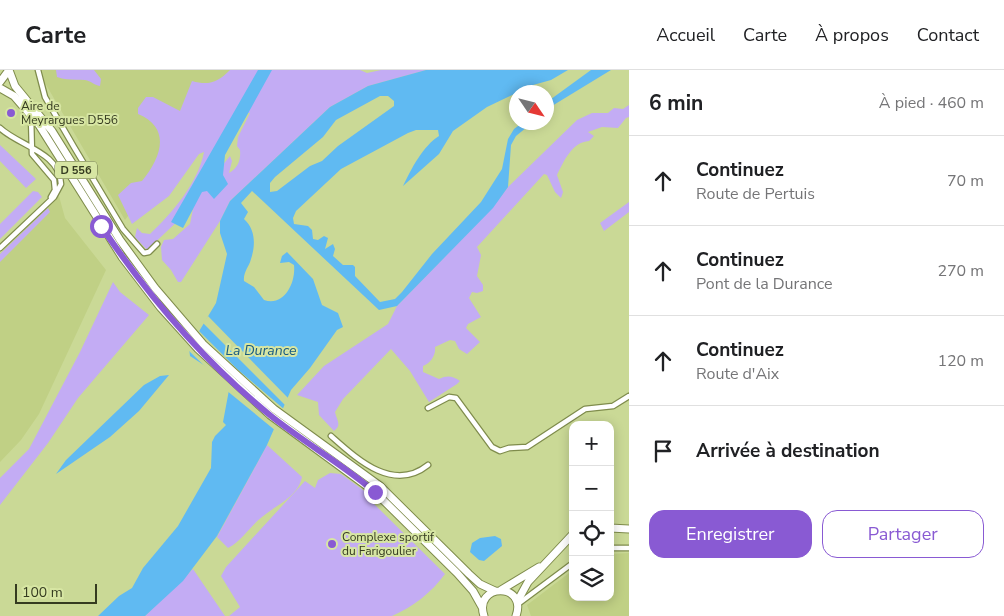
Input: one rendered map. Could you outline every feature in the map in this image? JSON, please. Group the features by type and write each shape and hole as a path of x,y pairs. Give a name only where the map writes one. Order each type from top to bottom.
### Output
{"main road":[{"path":"0,82 9,70"},
{"name":"D 556","path":"9,70 15,86 52,131 140,274"},
{"name":"D 556","path":"0,88 14,96 31,114 51,143 101,226 140,274 167,302 213,358 297,430"},
{"path":"297,430 370,478 480,584 509,593 517,603"},
{"path":"297,430 375,492 457,573 473,591 482,607 484,616"},
{"path":"614,528 629,529"},
{"path":"516,616 517,603 528,582 569,538"},
{"path":"482,607 485,599 547,561"}],"street":[{"path":"38,70 45,97 123,229 144,253 149,252 156,244"},
{"path":"31,114 30,146 37,161 52,176 56,185 52,196 44,206"},
{"path":"0,128 14,139 42,153 50,161 61,180 57,193 0,248"},
{"path":"428,408 444,398 456,398 492,447 500,451 509,448 527,447 585,409 613,406 629,396"},
{"path":"331,436 359,461 378,471 408,476 417,474 428,465"},
{"path":"614,548 629,548"},
{"path":"517,603 569,566"}],"shaded area":[{"path":"42,70 255,70 201,117 125,220 45,83"},
{"path":"56,70 94,70 101,79 100,86 85,80 57,77"},
{"path":"230,70 360,70 367,73 381,70 426,70 368,86 330,107 230,201 220,221 181,282 178,282 162,260 161,247 164,240 173,239 190,224 195,199 230,156 232,161 229,173 237,166 240,154 237,146 238,137 250,113 248,113 182,217 147,250 135,237 137,228 142,233 150,234 167,216 190,186 201,164 204,152 199,154 169,196 132,224 118,195 131,183 142,181 154,163 160,144 156,127 149,120 138,114 138,108 146,97 153,97 180,111 192,81 213,82"},
{"path":"629,105 629,117 618,128 602,127 588,132 594,136 589,141 578,145 569,153 557,175 563,192 561,198 555,192 547,175 544,174 477,247 481,255 477,276 483,285 483,291 472,292 469,298 481,317 468,324 466,328 480,342 467,354 459,349 455,341 450,340 435,347 435,353 432,358 423,366 423,372 439,379 452,377 460,381 457,384 429,402 410,371 391,349 343,399 335,412 338,427 334,431 319,415 318,402 297,395 324,366 388,324 397,306 492,208 508,187 577,120 592,113 608,113 614,108 623,109"},
{"path":"0,145 36,179 26,188 0,161"},
{"path":"33,191 38,192 42,197 0,239 0,224"},
{"path":"59,196 65,218 106,270 39,414 21,440 0,462 0,254"},
{"path":"629,202 629,212 604,231 600,223"},
{"path":"48,208 50,212 0,262 0,254"},
{"path":"113,282 120,292 149,315 78,398 48,443 0,505 0,478 29,449 80,352"},
{"path":"267,445 302,477 300,484 286,500 262,517 238,541 228,548 217,537"},
{"name":"Complexe sportif du Farigoulier","path":"330,473 341,474 374,498 374,501 371,501 445,574 422,598 392,616 229,616 240,607 221,576 226,567 305,481 315,488 318,480"},
{"path":"629,553 629,616 531,616 527,605 569,573 569,601 614,601 614,554"},
{"path":"193,569 225,616 145,616"}],"water":[{"path":"258,70 272,70 225,155 223,175 228,184 214,199 207,191 202,192 183,228 171,222"},
{"name":"La Durance","path":"426,70 568,70 551,80 533,85 509,85 509,96 487,107 453,131 439,154 403,186 423,152 439,136 438,130 416,130 408,133 341,169 296,211 293,218 294,224 308,226 312,230 313,239 318,240 324,236 328,238 325,249 333,244 335,249 333,256 343,265 353,265 355,267 355,276 380,302 395,299 432,254 481,202 502,169 508,139 513,130 523,130 516,136 511,145 508,187 493,208 397,306 379,310 252,191 241,203 248,212 244,219 248,223 254,237 253,253 244,275 244,281 254,287 264,300 271,301 283,297 291,286 294,272 294,265 289,262 280,263 282,256 287,252 313,279 322,305 338,313 343,327 337,330 310,368 291,390 267,445 217,536 183,581 145,616 98,616 119,596 132,588 143,568 178,526 211,468 212,442 226,425 223,422 229,390 213,371 190,356 189,348 216,303 227,254 220,233 220,221 230,201 330,107 368,86","holes":["380,96 388,96 394,101 394,106 338,146 322,161 310,166 277,191 270,192 270,183 275,177 323,137 336,120"]},
{"path":"591,70 611,70 554,105 554,97"},
{"path":"169,375 139,411 110,437 56,474 66,460 144,385 160,376"},
{"path":"495,536 501,539 502,546 484,561 479,560 470,552 472,543 480,538"}],"pier":[{"path":"208,316 289,399 286,406 203,323"},
{"path":"198,330 237,369 285,410 276,431 226,390 219,380 187,349"}],"place":[{"name":"Aire de Meyrargues D556","path":"11,113"},
{"name":"Complexe sportif du Farigoulier","path":"332,544"}],"route":[{"path":"101,226 161,308 210,361 270,415 353,474 375,492"}]}
